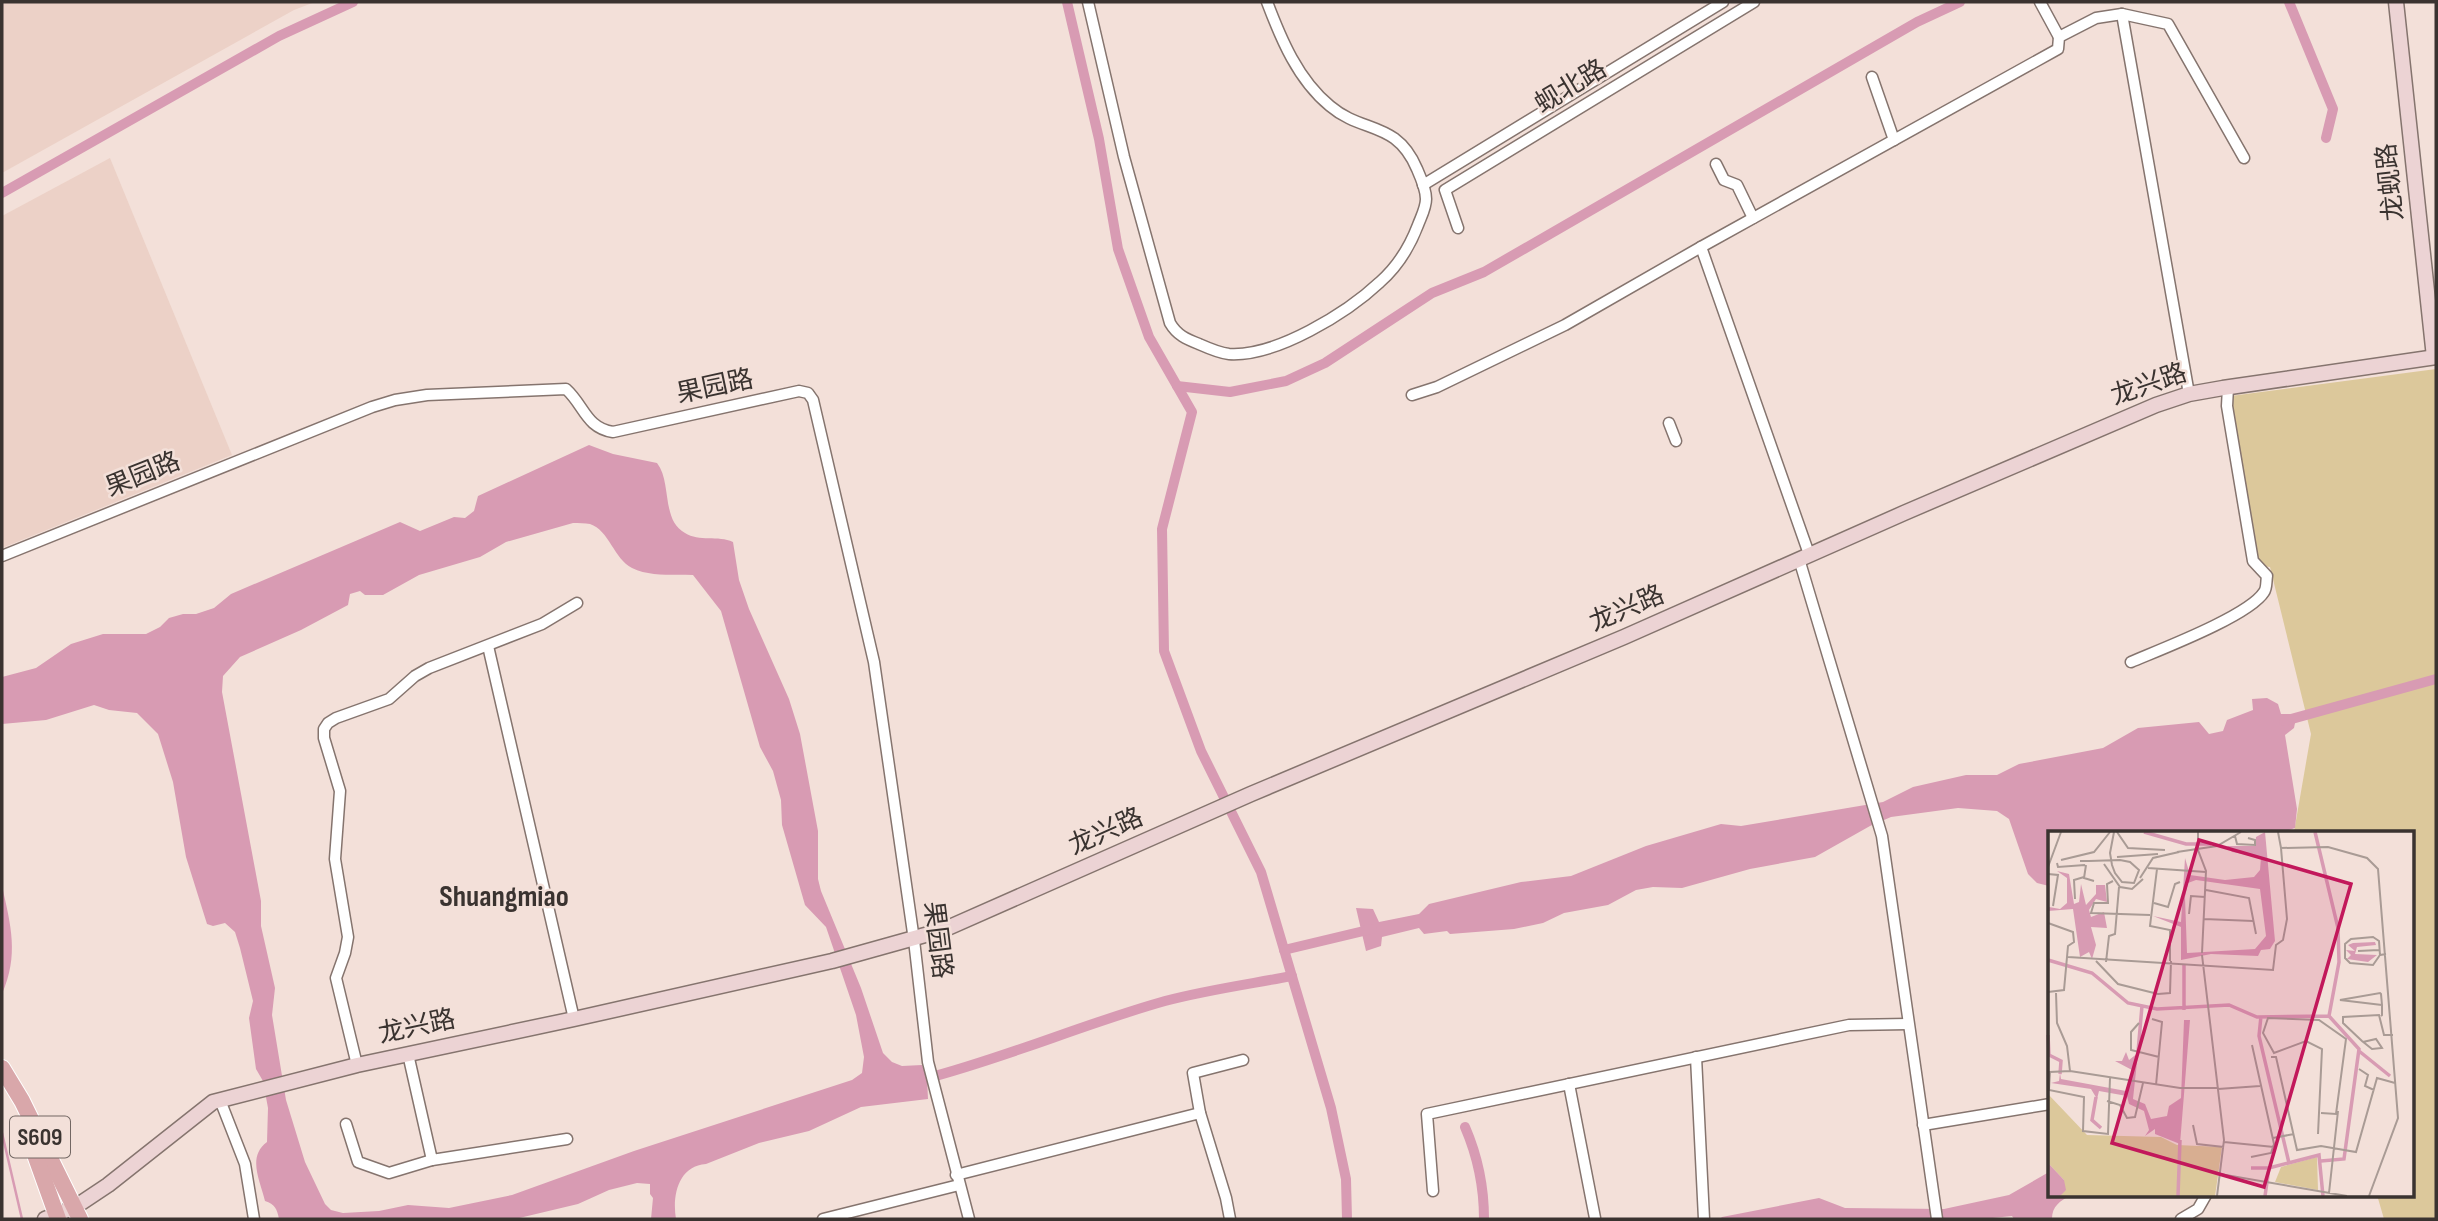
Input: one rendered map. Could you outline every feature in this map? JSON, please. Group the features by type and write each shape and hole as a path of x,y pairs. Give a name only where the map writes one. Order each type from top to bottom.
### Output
{"main road":[{"name":"S609","path":"2,1068 22,1101 77,1213"},
{"name":"S609","path":"2,1086 28,1135 53,1218"}],"street":[{"path":"1088,2 1112,113 1166,310 1175,331 1182,337 1229,354 1279,345 1310,331 1371,290 1399,261 1423,214 1426,200 1413,159 1403,144 1389,133 1347,117 1329,106 1314,88 1287,51 1267,2"},
{"path":"1423,185 1635,53 1723,2"},
{"name":"蚬北路","path":"1458,228 1445,190 1755,2"},
{"path":"1412,395 1437,387 1565,325 1700,247 2058,49 2059,37 2040,2"},
{"name":"龙蚬路","path":"2396,5 2435,357"},
{"path":"2059,37 2096,18 2122,14 2168,24 2244,158"},
{"path":"2122,14 2189,394"},
{"path":"1872,77 1894,140"},
{"path":"1716,164 1724,180 1737,185 1753,218"},
{"path":"1700,247 1804,556 1881,834 1937,1219"},
{"name":"龙兴路","path":"53,1218 77,1213 213,1102 357,1065 575,1019 914,940 955,925 1251,794 1624,637 1804,556 2144,410 2189,394 2435,357"},
{"path":"2131,662 2232,616 2257,600 2266,590 2267,576 2253,561 2227,406 2228,387"},
{"name":"果园路","path":"2,556 395,400 427,395 566,389 594,425 614,432 799,391 808,393 813,400 874,662 914,940 928,1062 969,1219"},
{"path":"1669,423 1676,441"},
{"path":"357,1065 335,978 348,937 335,859 340,791 324,738 324,729 336,718 389,699 415,676 429,668 542,624 577,603"},
{"path":"488,646 575,1019"},
{"path":"1433,1191 1427,1114 1849,1025 1908,1024"},
{"path":"408,1054 432,1160"},
{"path":"1696,1058 1704,1219"},
{"path":"1230,1219 1200,1113 1193,1073 1243,1060"},
{"path":"1569,1084 1595,1218"},
{"path":"220,1100 245,1164 254,1219"},
{"path":"1923,1125 2048,1104"},
{"path":"823,1219 1200,1113"},
{"path":"346,1124 358,1162 389,1173 432,1160 567,1139"},
{"path":"2181,1219 2198,1209 2205,1196"}],"shaded area":[{"path":"2,2 315,2 294,10 2,173"},
{"path":"110,158 232,455 2,548 2,216"},
{"path":"2436,369 2436,1219 2384,1219 2377,1196 2414,1196 2414,831 2294,831 2311,734 2270,567 2255,565 2230,420 2231,396"},
{"path":"589,445 613,454 657,463 662,471 670,510 678,527 690,536 733,542 739,580 749,609 789,699 800,734 818,831 818,879 821,891 861,988 883,1053 892,1062 902,1066 922,1065 927,1078 928,1099 861,1107 809,1131 759,1143 697,1166 683,1176 679,1184 675,1201 676,1219 651,1219 653,1198 650,1184 637,1183 609,1190 578,1204 515,1219 279,1219 275,1207 265,1201 256,1162 261,1148 267,1142 268,1108 263,1081 256,1069 249,1018 253,1001 235,932 225,923 213,926 207,924 186,857 173,782 158,734 137,713 109,710 94,705 46,720 2,724 2,677 36,668 71,644 103,634 146,634 160,627 169,618 214,608 231,594 400,522 420,531 454,517 465,518 474,511 478,496","holes":["573,523 597,527 632,568 654,574 693,575 721,611 760,747 773,771 781,800 782,825 805,905 826,927 856,1015 864,1057 862,1073 852,1080 634,1151 512,1195 449,1208 408,1205 379,1211 343,1213 331,1210 325,1204 305,1162 286,1100 272,1015 275,988 261,926 261,901 222,692 223,676 240,657 301,630 348,605 350,594 360,591 365,595 383,595 419,575 480,557 506,542"]},
{"path":"2267,698 2278,704 2281,714 2294,714 2296,718 2294,728 2285,735 2297,809 2295,828 2286,831 2048,831 2048,886 2037,883 2028,874 2009,819 1997,811 1958,808 1891,817 1815,857 1750,869 1682,888 1653,887 1636,890 1608,905 1564,913 1543,923 1514,929 1450,934 1447,931 1424,934 1419,928 1382,937 1381,946 1366,951 1356,908 1373,909 1379,922 1419,914 1429,904 1521,882 1571,876 1646,846 1721,824 1741,826 1883,802 1913,787 1966,775 1997,775 2019,764 2103,748 2138,728 2199,722 2209,734 2223,731 2227,720 2253,710 2252,699"},
{"path":"2,886 12,953 2,994"},
{"path":"2048,1173 2048,1196 2069,1196 2057,1204 2052,1219 2014,1219 2012,1216 1983,1219 1720,1219 1819,1198 1845,1208 1944,1209 2009,1195"}],"waterway":[{"path":"2,193 279,36 353,2"},
{"path":"1067,2 1099,139 1118,249 1149,337 1192,412 1162,529 1164,651 1201,751 1261,872 1331,1108 1346,1179 1347,1219"},
{"path":"1177,386 1230,392 1286,381 1325,363 1432,293 1484,272 1917,22 1960,2"},
{"path":"2289,2 2333,109 2326,138"},
{"path":"2284,721 2436,679"},
{"path":"1284,950 1372,929"},
{"path":"924,1079 1165,1001 1292,976"},
{"path":"1465,1127 1479,1172 1484,1219"},
{"path":"2,1133 22,1219"}],"district":[{"name":"Shuangmiao","path":"504,897"}]}
